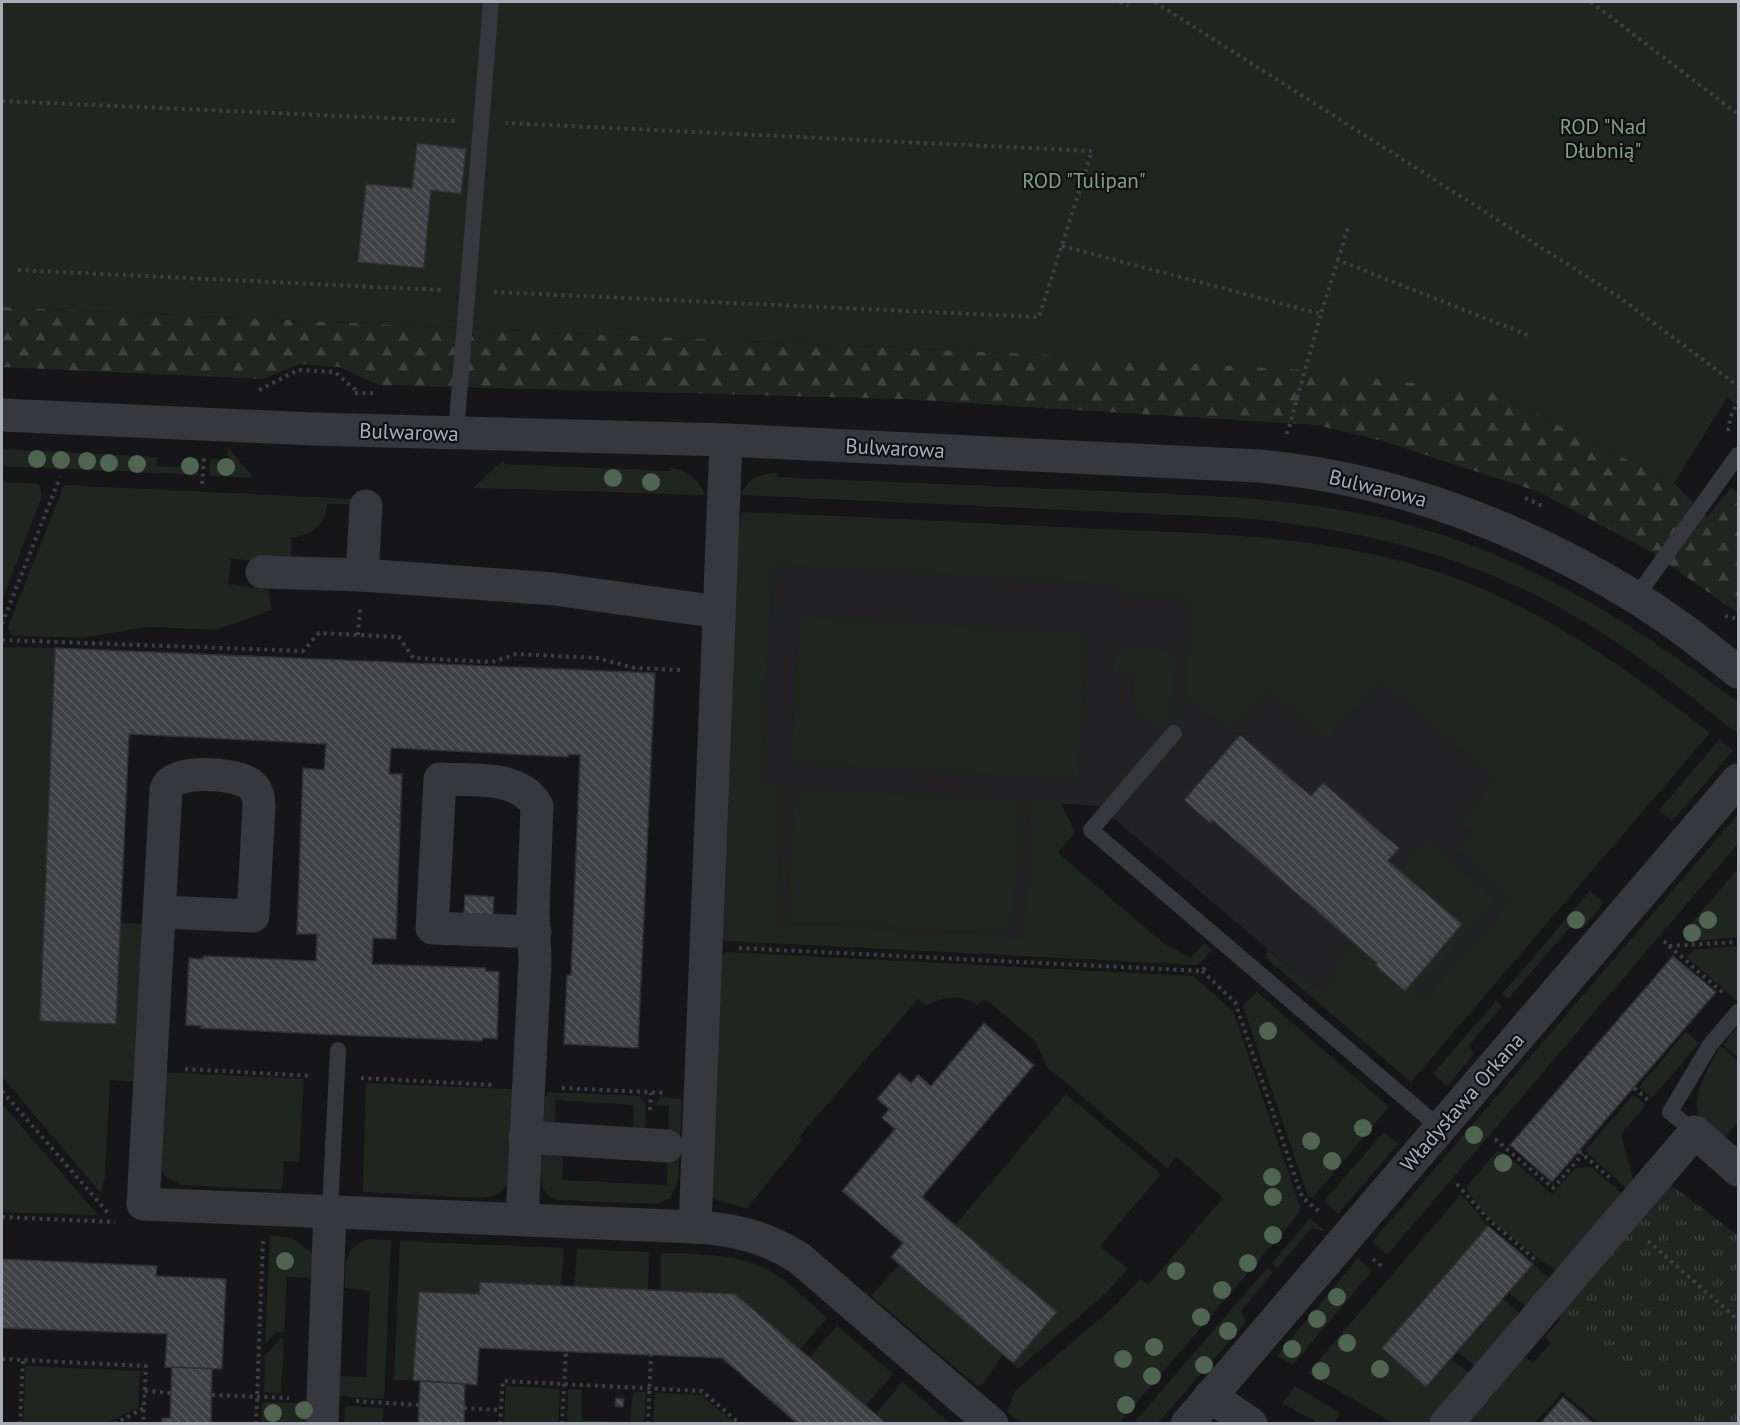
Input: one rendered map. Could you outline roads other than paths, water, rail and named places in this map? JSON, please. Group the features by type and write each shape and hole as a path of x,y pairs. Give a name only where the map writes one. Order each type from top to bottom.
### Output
{"street":[{"name":"Bulwarowa","path":"2,415 456,433 726,440 1259,466 1306,471 1382,487 1462,512 1537,544 1636,597 1738,672"},
{"path":"695,1227 726,440"},
{"path":"361,589 366,506"},
{"path":"262,572 361,589 554,589 719,612"},
{"path":"161,912 254,916 260,806 257,793 250,784 235,777 189,775 179,777 167,785 164,795 161,912 157,936 143,1204 522,1218 695,1227 746,1233 799,1258 992,1424"},
{"path":"522,1218 535,932 533,912 538,814 533,799 520,789 501,782 440,779 432,928 535,932"},
{"name":"Władysława Orkana","path":"1187,1424 1738,780"},
{"path":"1446,1424 1695,1132 1738,1170"},
{"path":"525,1137 667,1146"},
{"path":"321,1424 330,1210"},
{"path":"1210,1396 1251,1424"}],"lane":[{"path":"456,433 491,2"},
{"path":"1636,597 1738,455"},
{"path":"1174,733 1091,830 1440,1128"},
{"path":"1695,1132 1670,1112 1710,1045 1738,1012"},
{"path":"330,1210 338,1050"}],"park label":[{"name":"ROD \"Nad Dłubnią\"","path":"1603,138"},
{"name":"ROD \"Tulipan\"","path":"1084,180"}]}
